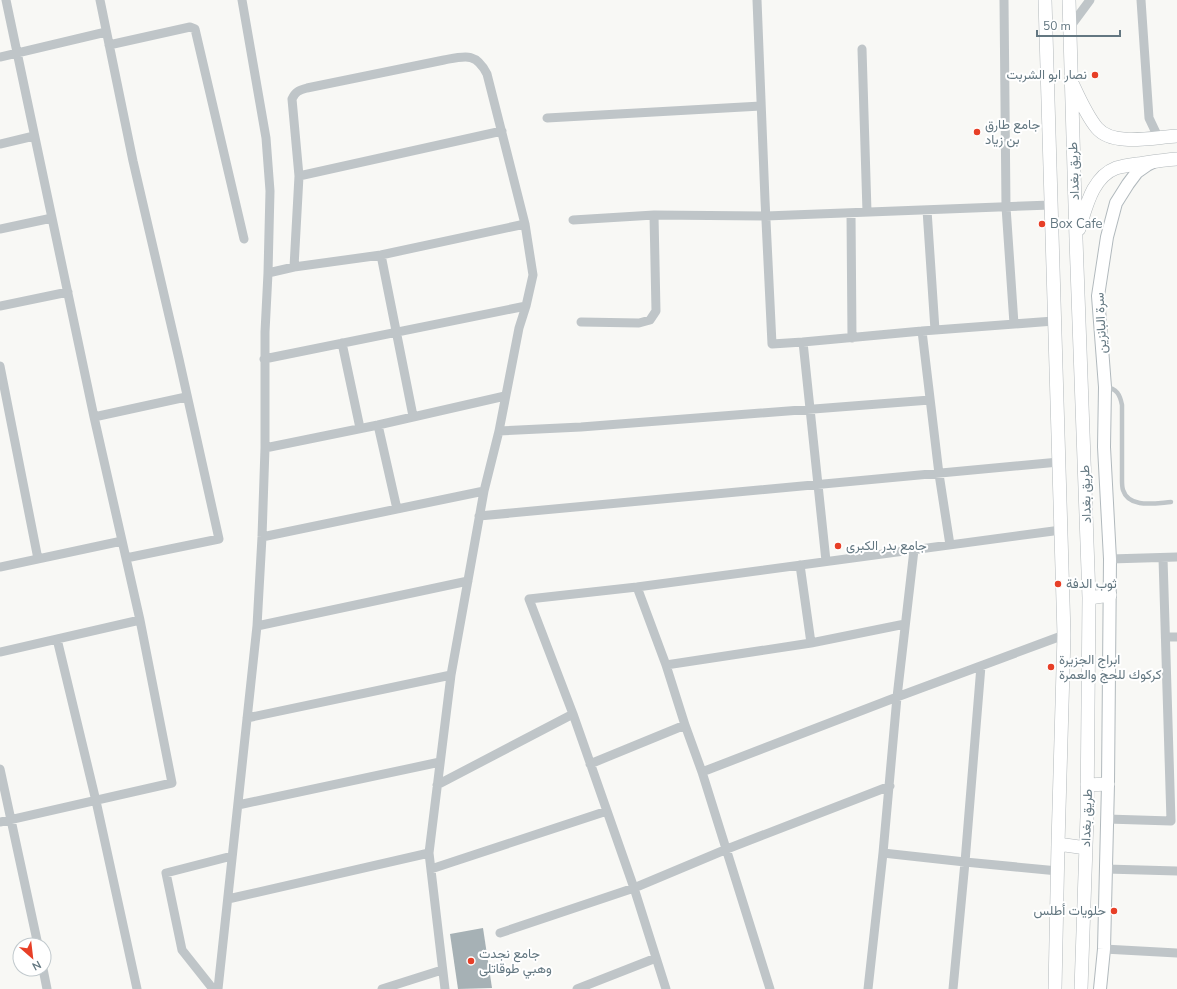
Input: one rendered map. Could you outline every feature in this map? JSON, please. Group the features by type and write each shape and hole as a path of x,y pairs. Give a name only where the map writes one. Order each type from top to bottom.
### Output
{"main road":[{"name":"طريق بغداد","path":"1045,0 1064,635 1055,989"},
{"name":"طريق بغداد","path":"1069,0 1089,598 1088,785 1081,989"},
{"path":"1072,83 1091,120 1098,130 1106,135 1128,139 1177,136"},
{"path":"1158,137 1158,160"},
{"path":"1076,239 1092,194 1098,182 1106,174 1116,168 1158,160 1177,159"},
{"name":"سرة البانزين","path":"1100,989 1104,949 1108,784 1110,595 1104,446 1105,386 1098,296 1107,237 1116,203 1137,172 1158,160"},
{"path":"1089,598 1110,595"},
{"path":"1088,785 1108,784"},
{"path":"1058,844 1086,848"}],"street":[{"path":"0,822 172,783 140,620 94,417 6,0"},
{"path":"100,0 133,161 219,539 126,558"},
{"path":"218,989 257,626 265,448 264,359 270,191 266,138 242,0"},
{"path":"758,0 761,106 772,344 1054,321"},
{"path":"1004,0 1006,207 1014,324"},
{"path":"1070,28 1090,0"},
{"path":"1141,0 1149,118 1158,137"},
{"path":"109,45 190,27 195,29 244,239"},
{"path":"0,57 106,32"},
{"path":"862,49 867,212"},
{"path":"294,267 299,176 292,99 294,95 299,90 307,88 451,58 469,57 477,60 483,65 487,74 525,224 533,275 519,328 479,516 451,675 437,785 429,853 445,989"},
{"path":"547,118 761,106"},
{"path":"299,176 502,131"},
{"path":"0,144 34,136"},
{"path":"573,220 654,215 766,216 1051,205"},
{"path":"927,210 935,330"},
{"path":"851,213 852,338"},
{"path":"580,322 639,323 650,320 656,311 654,215"},
{"path":"0,229 52,218"},
{"path":"268,274 294,267 381,255 525,224"},
{"path":"381,255 413,416"},
{"path":"0,306 68,292"},
{"path":"264,359 526,306"},
{"path":"922,331 939,474 950,545"},
{"path":"803,342 826,561"},
{"path":"342,343 360,428"},
{"path":"0,366 38,559"},
{"path":"265,448 505,396"},
{"path":"94,417 186,397"},
{"path":"498,431 581,427 930,400"},
{"path":"378,424 397,509"},
{"path":"479,516 1059,462"},
{"path":"262,537 484,491"},
{"path":"666,989 608,812 573,714 529,599 637,587 1061,530"},
{"path":"0,567 122,541"},
{"path":"868,989 890,786 897,697 914,550"},
{"path":"1109,555 1163,558 1177,557"},
{"path":"1107,819 1171,820 1163,558"},
{"path":"800,565 811,643"},
{"path":"257,626 468,582"},
{"path":"637,587 702,772 770,989"},
{"path":"0,652 140,620"},
{"path":"666,666 811,643 905,624"},
{"path":"702,772 1064,635"},
{"path":"1166,637 1177,637"},
{"path":"57,639 96,801 137,989"},
{"path":"953,989 981,666"},
{"path":"247,718 451,675"},
{"path":"437,785 573,714"},
{"path":"590,764 685,726"},
{"path":"238,805 440,762"},
{"path":"0,769 36,937"},
{"path":"500,933 634,888 727,849 890,786"},
{"path":"431,869 608,812"},
{"path":"228,899 429,853"},
{"path":"883,853 1058,871"},
{"path":"213,989 182,950 166,873 232,856"},
{"path":"1106,869 1177,871"},
{"path":"1104,949 1177,953"},
{"path":"577,989 656,958"},
{"path":"382,989 442,970"},
{"path":"45,977 48,989"}],"lane":[{"path":"1105,386 1116,391 1120,397 1122,405 1123,491 1129,498 1142,503 1172,502"}],"building":[{"name":"جامع نجدت وهبي طوقاتلى","path":"483,928 492,988 458,989 450,934"}],"place":[{"name":"نصار ابو الشربت","path":"1095,75"},
{"name":"جامع طارق بن زياد","path":"977,132"},
{"name":"Box Cafe","path":"1042,224"},
{"name":"جامع بدر الكبرى","path":"838,546"},
{"name":"ثوب الدفة","path":"1058,584"},
{"name":"ابراج الجزيرة كركوك للحج والعمرة","path":"1051,667"},
{"name":"حلويات أطلس","path":"1114,911"},
{"name":"جامع نجدت وهبي طوقاتلى","path":"471,961"}]}
